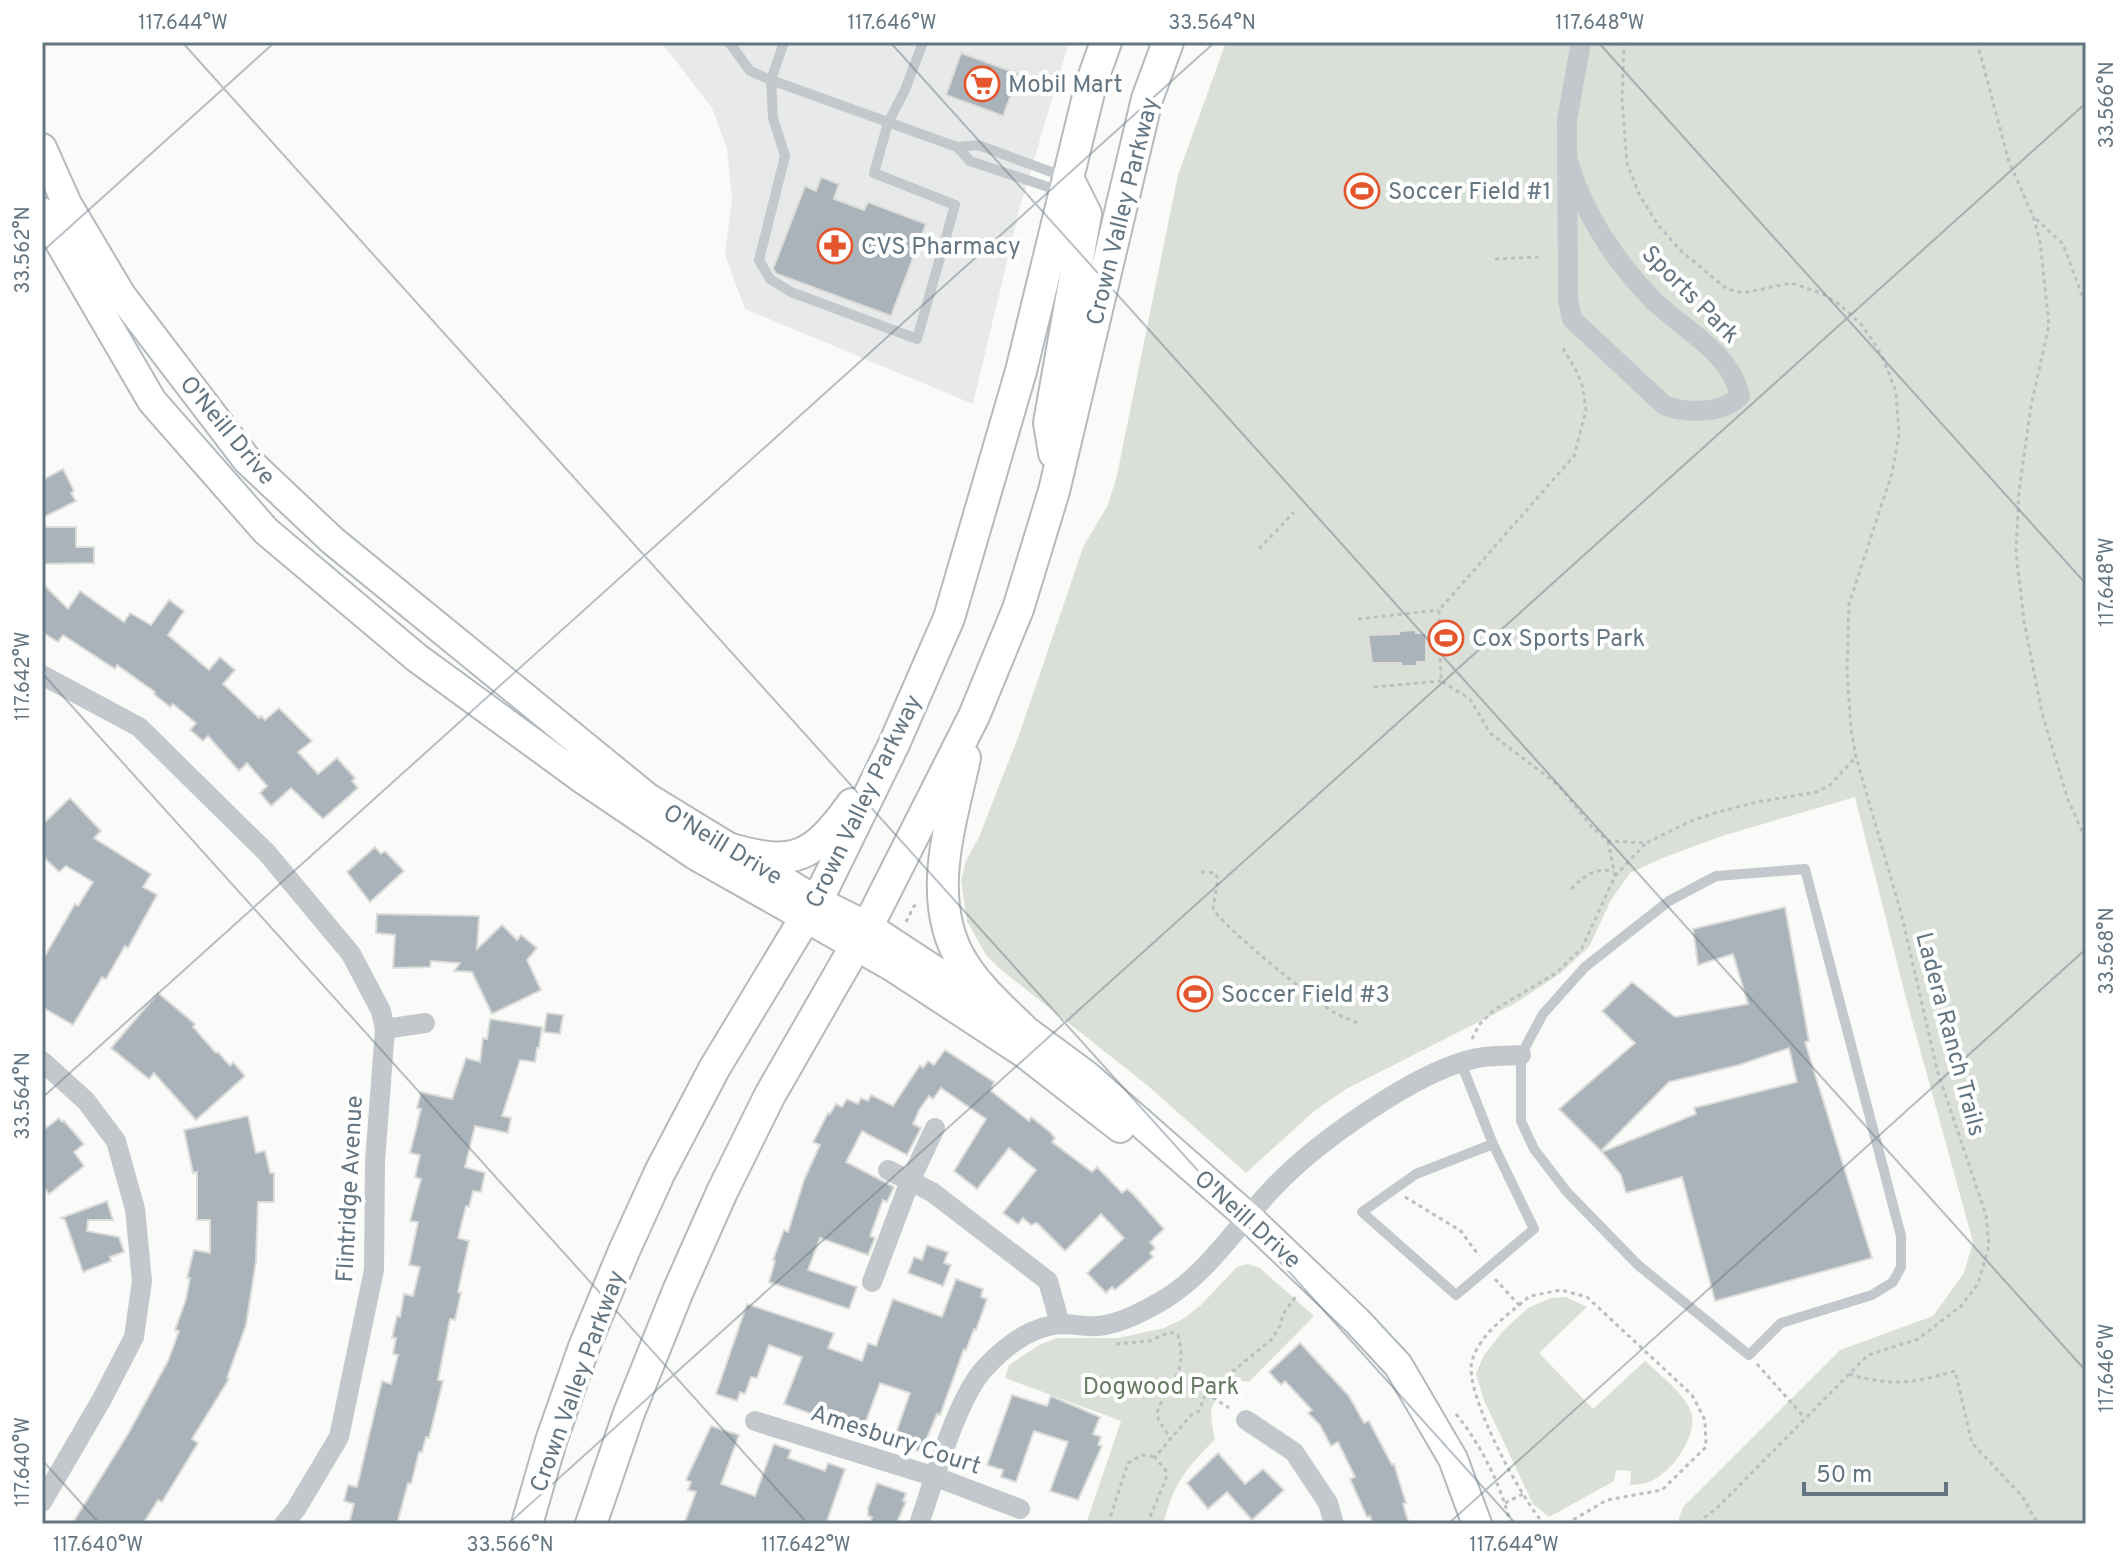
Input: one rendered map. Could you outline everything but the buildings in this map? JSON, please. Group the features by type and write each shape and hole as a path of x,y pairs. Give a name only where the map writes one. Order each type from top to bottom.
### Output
{"main road":[{"name":"Crown Valley Parkway","path":"527,1524 551,1441 584,1347 660,1172 714,1069 810,909 894,744 954,603 1006,428 1091,84 1106,42"},
{"name":"Crown Valley Parkway","path":"591,1524 629,1413 722,1192 770,1095 862,936 974,716 1018,609 1059,471 1147,99 1168,42"},
{"name":"O'Neill Drive","path":"42,148 67,204 121,295 247,460 333,541 648,798 731,849 810,909"},
{"path":"1059,471 1049,423 1086,214 1066,186"},
{"name":"O'Neill Drive","path":"42,212 152,401 266,531 417,658 584,780 695,855 862,936 1021,1027 1086,1075 1242,1224 1300,1290 1343,1329 1393,1389 1437,1467 1458,1524"},
{"path":"974,716 946,843 941,895 948,929 963,964 989,997 1021,1027"},
{"path":"731,849 782,859 801,854 835,827 894,744"},
{"name":"O'Neill Drive","path":"862,936 1024,1053 1242,1224 1357,1321 1398,1365 1453,1459 1477,1524"}],"street":[{"name":"Sports Park","path":"1567,158 1591,218 1619,259 1652,300 1708,346 1728,367 1740,395 1731,405 1724,408 1680,409 1664,405 1572,319 1568,299 1567,158 1569,102 1581,42"},
{"name":"Flintridge Avenue","path":"42,675 139,727 267,853 351,954 381,1011 385,1029 375,1162 374,1270 339,1437 284,1524"},
{"path":"385,1029 425,1023"},
{"path":"919,1524 961,1407 982,1370 1021,1335 1060,1324 1098,1326 1127,1318 1167,1298 1203,1268 1277,1184 1359,1118 1422,1080 1461,1063 1521,1055"},
{"path":"42,1061 86,1101 116,1141 135,1209 142,1281 134,1337 42,1502"},
{"path":"872,1282 910,1181 935,1128"},
{"path":"888,1170 932,1192 1048,1281 1060,1324"},
{"path":"1246,1420 1294,1452 1328,1503 1334,1524"},
{"name":"Amesbury Court","path":"755,1421 936,1477 1020,1509"}],"lane":[{"path":"729,42 750,71 771,80 957,147 978,145 1066,186"},
{"path":"784,42 771,80 773,118 785,156 759,260 770,279 791,292 917,339 955,205 874,173 888,123 905,90 923,42"},
{"path":"957,147 970,161 1066,186"},
{"path":"1805,869 1901,1236 1901,1267 1893,1282 1872,1295 1781,1323 1749,1355 1638,1265 1567,1192 1534,1149 1521,1121 1521,1055 1543,1014 1585,967 1669,901 1716,876 1805,869"},
{"path":"1461,1063 1493,1144 1534,1229 1456,1295 1362,1212 1416,1174 1493,1144"}],"path":[{"name":"Ladera Ranch Trails","path":"1624,42 1622,99 1627,163 1630,176 1649,211 1681,251 1727,289 1743,293 1791,283 1805,286 1839,304 1861,324 1883,358 1896,392 1899,434 1892,473 1849,604 1847,670 1856,757 1901,913 1938,1073 1986,1215 1989,1246 1978,1284 1961,1306 1918,1339 1868,1355 1718,1507 1696,1524"},
{"path":"1977,42 2009,162 2033,216 2040,241 2049,325 2031,406 2019,491 2016,553 2024,621 2042,713 2068,800 2086,840"},
{"path":"2033,216 2063,244 2086,306"},
{"path":"1495,259 1538,257"},
{"path":"1358,619 1439,610 1574,456 1586,410 1583,388 1563,348"},
{"path":"1259,549 1294,512"},
{"path":"1439,610 1441,681"},
{"path":"1374,687 1441,681 1470,699 1490,733 1558,785 1592,827 1608,841 1615,876"},
{"path":"1549,982 1582,948 1615,876 1646,843 1691,821 1718,812 1817,792 1830,785 1856,757"},
{"path":"1608,841 1646,843"},
{"path":"1571,889 1588,873 1614,871"},
{"path":"1201,872 1215,873 1218,879 1213,908 1224,924 1310,995 1334,1012 1358,1023"},
{"path":"903,927 916,903 927,903"},
{"path":"1471,1044 1479,1025 1488,1016 1556,973"},
{"path":"1398,1185 1406,1198 1461,1231 1487,1270 1519,1305"},
{"path":"1155,1457 1191,1415 1199,1411 1206,1393 1271,1340 1283,1314 1300,1290"},
{"path":"1544,1524 1532,1511 1508,1469 1474,1392 1471,1365 1480,1341 1519,1305 1530,1296 1561,1290 1587,1297 1692,1395 1705,1420 1706,1447 1662,1490 1607,1500 1566,1524"},
{"path":"1107,1343 1119,1345 1149,1341 1170,1332 1178,1335 1180,1368 1157,1413 1171,1439"},
{"path":"1749,1355 1805,1418"},
{"path":"1848,1374 1878,1383 1918,1382 1955,1371 1972,1443 2022,1496 2038,1524"},
{"path":"1206,1393 1246,1420"},
{"path":"1108,1524 1128,1463 1142,1455 1155,1457 1166,1471 1166,1479 1147,1524"},
{"path":"1505,1503 1523,1494"}],"shaded area":[{"path":"661,42 1069,42 1020,207 973,404 745,309 725,255 732,198 727,149 712,108"}],"green space":[{"name":"Cox Sports Park","path":"1226,42 2086,42 2086,1524 1677,1524 1683,1507 1840,1350 1933,1316 1964,1273 1973,1242 1855,797 1725,835 1630,873 1611,900 1589,947 1561,973 1514,1004 1346,1089 1313,1112 1246,1173 1147,1085 986,955 967,921 961,880 966,861 979,837 1019,735 1084,545 1108,505 1117,475 1178,175"},
{"name":"Dogwood Park","path":"1247,1264 1260,1268 1314,1316 1249,1382 1235,1380 1216,1399 1211,1411 1215,1439 1182,1477 1163,1524 1086,1524 1121,1421 1005,1378 1009,1365 1039,1345 1057,1338 1118,1338 1164,1328 1183,1319 1201,1305 1237,1267"},
{"path":"1566,1297 1587,1307 1539,1353 1593,1409 1645,1361 1683,1398 1692,1421 1691,1432 1681,1453 1657,1478 1630,1485 1631,1471 1616,1470 1614,1481 1549,1517 1533,1504 1483,1398 1476,1374 1484,1355 1503,1331 1528,1308 1551,1298"}],"place":[{"name":"Mobil Mart","path":"982,84"},
{"name":"Soccer Field #1","path":"1362,191"},
{"name":"CVS Pharmacy","path":"835,246"},
{"name":"Cox Sports Park","path":"1446,638"},
{"name":"Soccer Field #3","path":"1195,994"}]}
